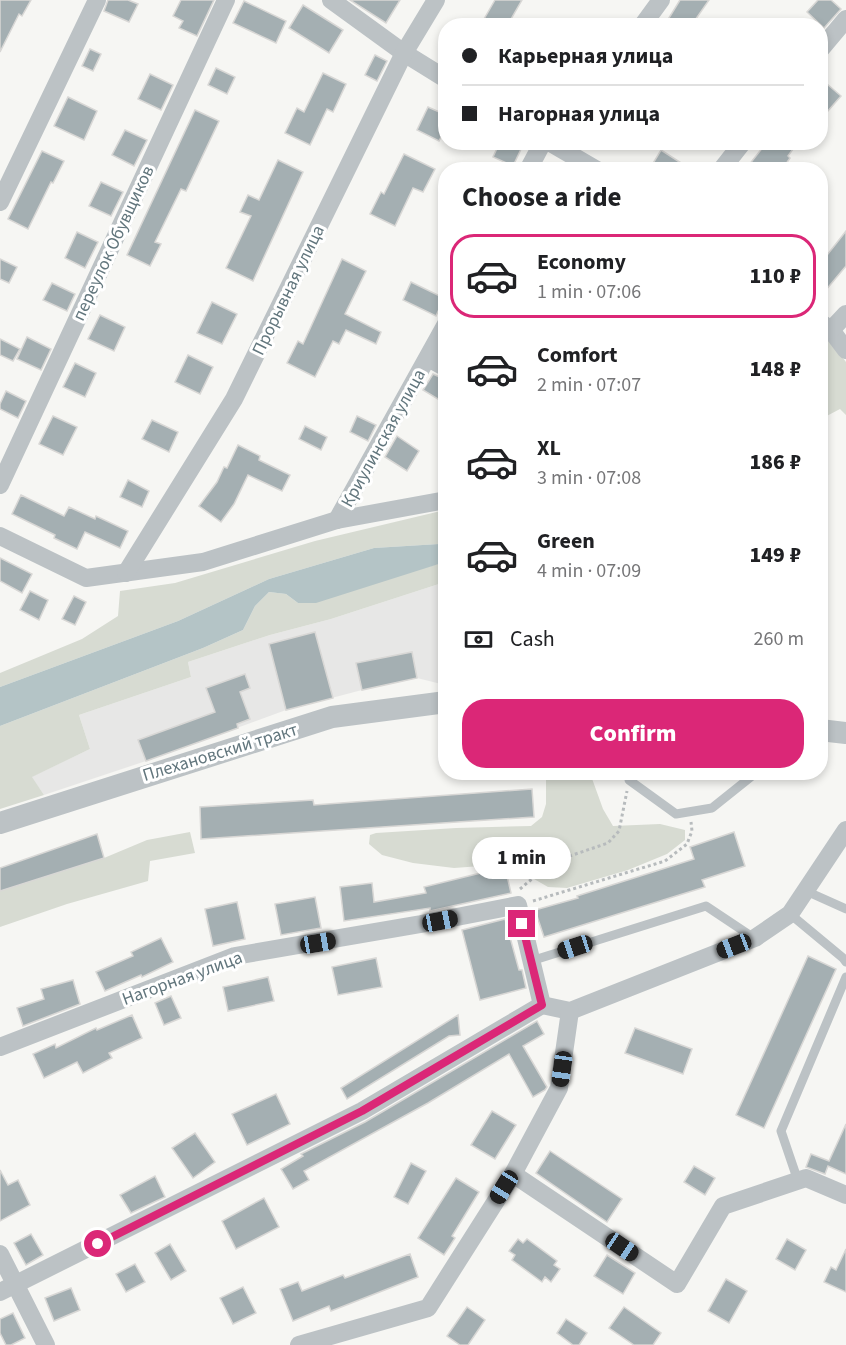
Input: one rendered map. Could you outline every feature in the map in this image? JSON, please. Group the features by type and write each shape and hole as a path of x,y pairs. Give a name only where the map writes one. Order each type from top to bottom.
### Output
{"street":[{"path":"0,202 97,0"},
{"name":"переулок Обувщиков","path":"0,485 225,0"},
{"path":"332,0 404,53 438,74"},
{"name":"Прорывная улица","path":"126,573 234,399 404,53 436,0"},
{"path":"648,18 660,0"},
{"path":"828,40 846,19"},
{"path":"563,150 583,162"},
{"path":"728,162 737,150"},
{"path":"828,325 846,314"},
{"path":"828,332 846,350"},
{"name":"Криулинская улица","path":"337,520 438,339"},
{"path":"428,358 438,364"},
{"name":"Криулинская улица","path":"0,536 86,579 203,562 337,520 438,501"},
{"name":"Плехановский тракт","path":"0,823 332,717 438,703"},
{"path":"828,731 846,733"},
{"path":"8,1288 362,1111 542,1005 570,1011 755,938 790,914 846,830"},
{"path":"518,906 542,1005"},
{"name":"Нагорная улица","path":"0,1047 235,956 518,906"},
{"path":"299,1345 428,1308 513,1174 559,1088 570,1011"},
{"path":"513,1174 677,1284 723,1206 806,1178 846,1195"},
{"path":"0,1254 8,1288 46,1345"}],"lane":[{"path":"634,780 676,814 712,807 747,780"},
{"path":"806,891 846,909"},
{"path":"531,961 706,906 755,938"},
{"path":"790,914 846,962"},
{"path":"798,1181 781,1131 846,977"}],"path":[{"path":"628,780 619,831 608,843 552,862 520,888 518,906 665,861 687,844 692,831 690,812"}],"shaded area":[{"path":"828,339 846,362 846,415 840,409 828,415"},
{"path":"438,512 438,544 374,548 269,579 178,621 0,687 0,673 82,639 118,616 120,591 175,583 315,541"},
{"path":"438,544 438,564 316,603 298,603 286,594 269,592 255,606 243,630 203,648 0,726 0,687 178,621 269,579 374,548"},
{"path":"438,564 438,584 188,662 191,677 79,715 90,749 32,777 44,795 0,809 0,726 203,648 243,630 255,606 269,592 286,594 298,603"},
{"path":"438,584 438,683 417,678 286,710 44,795 31,777 90,749 79,715 191,677 188,662 270,635 331,619"},
{"path":"546,780 593,780 603,809 613,826 660,824 685,830 685,840 667,854 628,870 567,888 548,887 508,864 454,868 413,863 382,855 369,844 370,835 376,833 531,826 542,817 546,804"},
{"path":"190,832 195,853 150,861 148,881 67,904 0,927 0,891 104,858 147,840"}],"building":[{"path":"0,0 31,0 22,16 19,14 0,52"},
{"path":"108,0 128,0 138,4 129,22 104,11"},
{"path":"181,0 214,0 197,36 179,28 183,21 173,16"},
{"path":"350,0 400,0 386,23"},
{"path":"495,0 522,0 512,18 485,18"},
{"path":"680,0 709,0 697,18 669,18"},
{"path":"818,0 831,0 841,9 828,24 828,18 813,18 807,12"},
{"path":"244,1 286,21 276,43 233,23"},
{"path":"303,5 343,30 329,53 289,28"},
{"path":"90,49 101,54 93,71 82,66"},
{"path":"375,55 387,61 377,81 365,75"},
{"path":"216,68 235,77 227,94 208,85"},
{"path":"323,73 346,84 333,112 327,109 310,145 285,133 297,108 304,112"},
{"path":"150,74 173,85 161,110 138,99"},
{"path":"828,85 841,96 828,111"},
{"path":"68,97 97,111 84,140 54,126"},
{"path":"428,107 438,111 438,140 417,130"},
{"path":"195,110 219,121 186,191 181,189 155,242 161,244 150,266 127,255"},
{"path":"125,130 147,140 134,166 112,155"},
{"path":"496,150 521,150 515,162 504,162 493,157"},
{"path":"661,150 680,162 654,162"},
{"path":"761,150 792,150 787,162 751,162"},
{"path":"42,151 64,161 28,229 8,219"},
{"path":"404,154 435,169 423,192 413,188 395,226 370,214 381,192 384,194"},
{"path":"278,160 303,172 253,281 226,268 251,216 240,212 248,195 259,200"},
{"path":"101,182 123,192 111,216 89,206"},
{"path":"846,231 846,266 828,287 828,254"},
{"path":"77,232 98,242 85,268 65,258"},
{"path":"0,259 17,267 9,283 0,279"},
{"path":"342,259 366,271 345,314 381,332 376,344 346,330 339,344 333,341 315,377 287,363 298,341 303,344"},
{"path":"411,282 438,295 438,312 436,316 403,300"},
{"path":"52,283 75,294 67,311 43,300"},
{"path":"212,302 237,314 222,344 197,333"},
{"path":"100,315 125,327 114,351 88,339"},
{"path":"27,337 51,349 41,370 17,359"},
{"path":"0,339 20,349 13,361 0,355"},
{"path":"188,355 213,367 200,394 175,382"},
{"path":"75,363 96,373 85,397 63,387"},
{"path":"433,374 438,376 438,399 423,390"},
{"path":"6,391 26,401 18,418 0,409"},
{"path":"53,416 77,427 63,455 39,444"},
{"path":"357,416 376,425 368,441 350,432"},
{"path":"152,420 178,432 169,452 142,439"},
{"path":"305,426 327,437 321,450 299,439"},
{"path":"397,436 419,451 407,471 385,457"},
{"path":"238,445 260,456 259,460 290,475 282,491 248,475 234,504 221,522 199,506 217,482 224,467 227,468"},
{"path":"128,480 149,491 142,507 120,497"},
{"path":"21,495 64,516 69,507 95,519 96,516 128,531 120,548 85,532 77,549 54,538 55,535 12,514"},
{"path":"0,558 32,574 22,593 0,581"},
{"path":"30,591 48,600 39,620 20,610"},
{"path":"74,596 86,602 75,625 62,619"},
{"path":"315,632 333,698 286,710 269,644"},
{"path":"412,652 417,678 362,690 356,663"},
{"path":"245,674 250,688 240,692 250,719 237,724 238,728 146,761 138,740 215,712 206,688"},
{"path":"532,789 534,817 201,839 200,807 313,800 314,805"},
{"path":"734,832 745,866 702,880 705,887 544,937 535,910 694,859 690,847"},
{"path":"97,834 104,858 0,891 0,868"},
{"path":"505,867 511,893 430,911 430,908 344,921 340,887 372,883 374,902 426,893 424,887"},
{"path":"315,897 321,928 281,935 275,904"},
{"path":"237,902 245,939 213,946 205,909"},
{"path":"505,919 526,988 480,1000 462,930"},
{"path":"161,938 173,962 105,991 96,972 133,956 131,952"},
{"path":"808,956 836,969 764,1128 736,1115"},
{"path":"376,958 382,987 338,995 332,967"},
{"path":"268,977 274,1001 228,1011 223,987"},
{"path":"73,980 80,1004 23,1026 17,1008 44,999 41,989"},
{"path":"171,996 181,1018 164,1025 155,1003"},
{"path":"132,1015 142,1038 109,1053 112,1058 83,1073 77,1062 44,1078 33,1054 55,1044 56,1048 96,1028 97,1030"},
{"path":"458,1015 460,1035 449,1036 347,1099 341,1088"},
{"path":"537,1021 544,1034 523,1046 547,1087 545,1090 533,1097 509,1054 428,1103 304,1171 309,1180 293,1189 281,1169 303,1156 301,1154 365,1122"},
{"path":"635,1028 692,1049 683,1074 625,1053"},
{"path":"276,1094 290,1124 247,1145 232,1114"},
{"path":"492,1111 516,1125 495,1159 471,1145"},
{"path":"846,1124 846,1174 828,1166 825,1174 806,1167 811,1154 829,1161"},
{"path":"195,1133 215,1162 193,1178 172,1148"},
{"path":"550,1151 622,1199 607,1222 536,1173"},
{"path":"411,1163 426,1171 408,1204 394,1197"},
{"path":"694,1166 715,1178 705,1195 684,1182"},
{"path":"0,1170 8,1185 18,1180 30,1205 0,1221"},
{"path":"155,1176 165,1197 131,1213 120,1195"},
{"path":"456,1178 479,1192 452,1236 455,1238 444,1255 418,1238"},
{"path":"264,1198 279,1227 236,1249 222,1221"},
{"path":"31,1234 43,1255 26,1265 14,1243"},
{"path":"518,1239 523,1243 527,1239 557,1261 554,1265 560,1269 551,1282 545,1277 542,1282 512,1260 515,1255 509,1251"},
{"path":"787,1239 806,1250 795,1270 776,1259"},
{"path":"170,1244 186,1271 171,1280 155,1253"},
{"path":"846,1249 846,1292 824,1282 831,1267 836,1270"},
{"path":"410,1254 418,1277 331,1311 329,1306 293,1321 280,1289 298,1282 302,1291 343,1275 345,1278"},
{"path":"607,1255 635,1273 623,1294 594,1276"},
{"path":"135,1264 145,1282 126,1292 116,1274"},
{"path":"726,1279 747,1291 729,1323 708,1311"},
{"path":"243,1287 256,1313 233,1324 220,1298"},
{"path":"71,1288 80,1310 54,1321 45,1298"},
{"path":"467,1307 485,1320 468,1345 460,1345 447,1336"},
{"path":"624,1307 661,1333 653,1345 634,1345 609,1328"},
{"path":"13,1313 25,1338 6,1345 0,1333 0,1319"},
{"path":"566,1319 587,1333 579,1345 573,1345 557,1333"}],"route":[{"path":"98,1244 362,1111 542,1005 522,924"}]}
